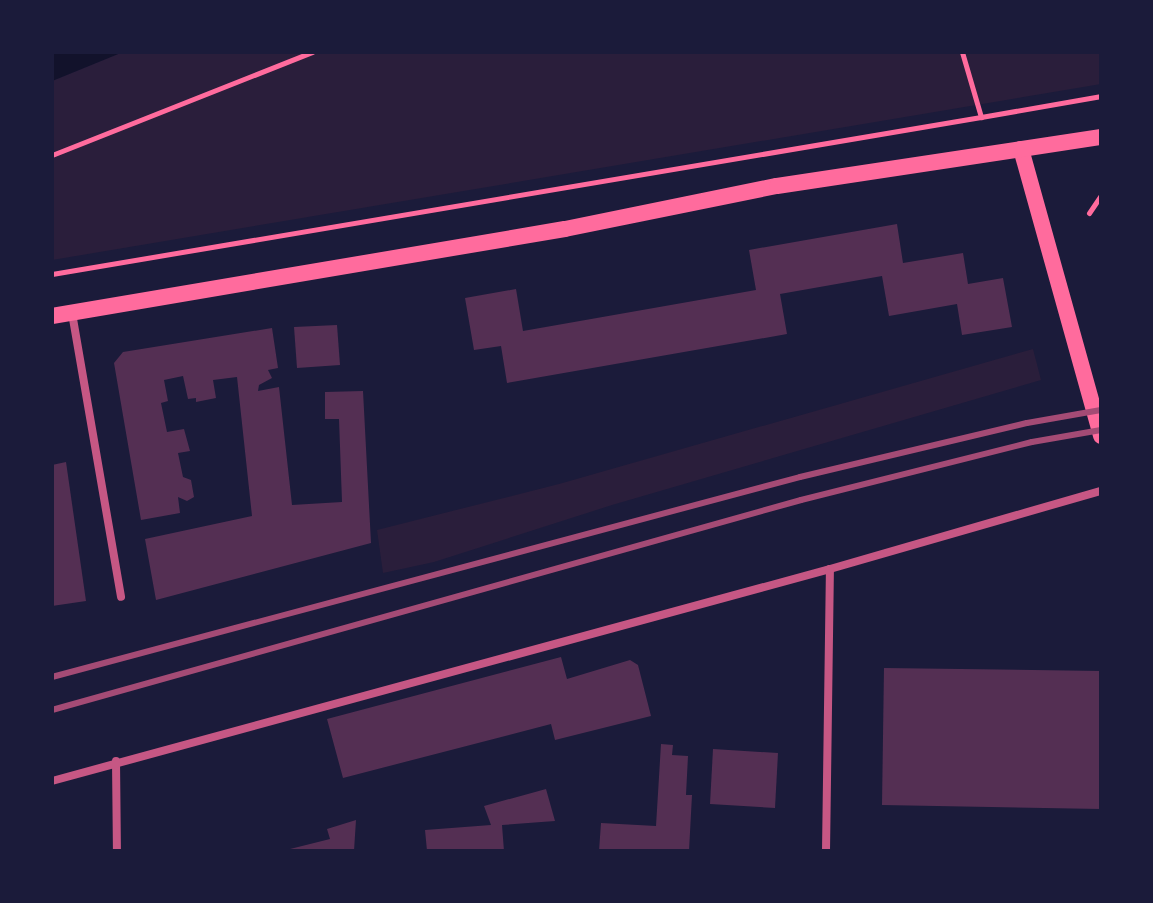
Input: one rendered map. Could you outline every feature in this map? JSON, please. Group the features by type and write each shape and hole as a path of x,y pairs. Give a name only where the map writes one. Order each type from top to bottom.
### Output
{"main road":[{"path":"52,316 565,229 777,186 1101,137"},
{"path":"1021,149 1101,436"}],"street":[{"path":"72,312 121,597"},
{"path":"52,781 116,761 830,569 1101,491"},
{"path":"826,851 830,569"},
{"path":"116,761 117,851"}],"path":[{"path":"52,155 312,52"},
{"path":"962,52 981,117"},
{"path":"52,274 1101,96"},
{"path":"1089,213 1101,195"}],"shaded area":[{"path":"52,52 123,52 52,81"},
{"path":"123,52 1101,52 1101,84 52,260 52,81"},
{"path":"1033,349 1041,380 612,505 434,562 383,573 377,530 559,484"}],"building":[{"path":"897,224 903,263 963,253 968,284 1003,278 1012,327 962,335 957,304 889,316 882,276 780,294 787,334 507,383 501,346 474,350 465,298 516,289 523,331 756,290 749,250"},
{"path":"337,325 340,365 297,368 294,327"},
{"path":"272,328 278,368 268,370 272,378 259,385 258,391 279,387 292,505 342,502 339,419 325,419 325,392 363,391 371,543 156,600 145,539 252,516 237,377 213,380 216,398 196,402 196,398 188,399 183,376 164,380 168,401 161,403 167,432 184,429 190,451 178,453 183,477 191,480 194,497 187,501 178,497 180,513 141,520 114,363 123,352"},
{"path":"66,462 86,601 52,606 52,465"},
{"path":"561,657 567,679 630,660 638,665 651,716 555,740 551,724 343,778 327,719"},
{"path":"884,668 1101,671 1101,809 882,805"},
{"path":"661,744 673,745 672,755 688,756 686,795 692,795 689,851 599,851 601,823 656,826"},
{"path":"713,749 778,753 775,808 710,804"},
{"path":"546,789 555,821 502,825 504,851 427,851 425,830 491,825 484,806"},
{"path":"356,820 354,851 282,851 330,839 327,829"}],"railway":[{"path":"52,677 800,477 1027,423 1101,410"},
{"path":"52,710 801,500 1032,442 1101,430"}]}
